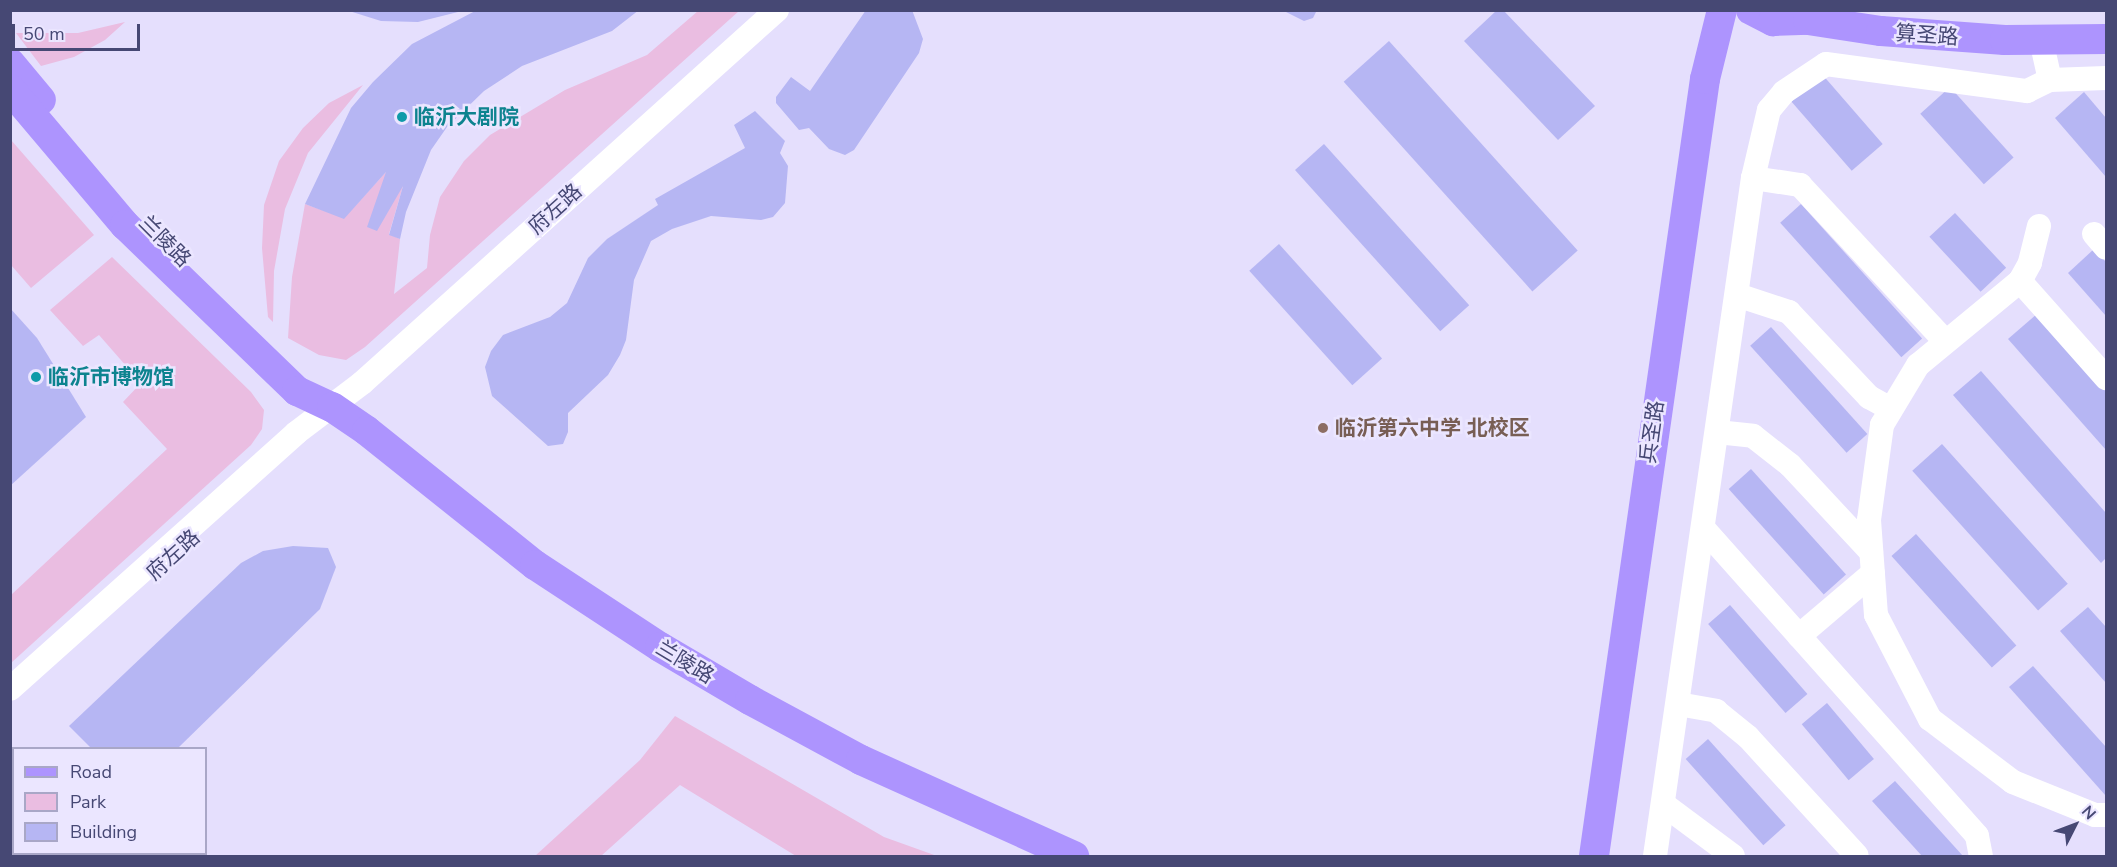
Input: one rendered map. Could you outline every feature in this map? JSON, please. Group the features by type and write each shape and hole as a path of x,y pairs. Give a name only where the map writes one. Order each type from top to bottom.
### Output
{"main road":[{"name":"兵圣路","path":"1594,856 1705,79 1724,10"},
{"name":"兵圣路","path":"1608,856 1656,500 1726,47 1724,10"},
{"name":"算圣路","path":"1751,10 1773,21 1808,20 1881,32 2041,40 2106,39"},
{"name":"算圣路","path":"1845,10 2005,24 2106,24"},
{"name":"兰陵路","path":"10,63 137,214 332,407 535,565 660,647 861,759 1074,856"},
{"name":"兰陵路","path":"10,89 140,240 297,392 332,407 354,441 455,524 526,578 652,661 854,774 1035,856"}],"street":[{"name":"府左路","path":"10,700 303,439 355,377 764,10"},
{"name":"府左路","path":"10,689 296,433 332,407 777,10"},
{"path":"2041,40 2050,80"},
{"path":"1655,856 1753,178 1769,110 1784,92 1826,64 2027,91 2050,80 2106,78"},
{"path":"1753,178 1800,186 1945,341"},
{"path":"2039,226 2030,263 2020,281 1918,365 1881,425 1869,520 1876,615 1930,719 2013,782 2095,815 2106,815"},
{"path":"2020,281 2106,378"},
{"path":"1737,295 1789,312 1869,397 1891,410"},
{"path":"1717,432 1753,436 1790,465 1872,562"},
{"path":"1703,528 1977,836 1981,856"},
{"path":"1799,636 1872,562"},
{"path":"1678,704 1716,711 1748,737 1857,856"},
{"path":"1663,804 1733,856"}],"green space":[{"path":"698,11 739,11 365,347 346,360 319,355 288,338 292,277 305,204 344,218 386,172 403,186 389,234 400,239 394,294 427,268 430,235 440,197 464,161 490,135 565,90 647,55"},
{"path":"125,22 105,40 74,57 41,66 16,33 78,33"},
{"path":"363,85 308,153 285,209 274,271 273,322 268,317 262,248 264,205 279,161 303,128 329,103"},
{"path":"11,140 94,235 31,288 11,265"},
{"path":"112,257 251,392 264,410 262,429 251,445 11,663 11,595 167,449 123,402 141,383 99,335 83,346 50,310"},
{"path":"675,716 884,837 937,856 796,856 680,785 601,856 535,856 640,760"}],"building":[{"path":"346,10 462,11 418,22 381,21"},
{"name":"临沂大剧院","path":"477,10 639,10 612,31 522,66 484,91 447,127 431,150 406,212 400,239 389,235 403,186 377,231 367,227 386,172 344,219 305,204 351,108 373,82 412,44"},
{"path":"866,10 912,10 923,39 919,53 854,150 845,155 829,149 809,128 799,130 776,103 776,97 791,77 810,91"},
{"path":"1282,10 1317,10 1313,18 1304,21"},
{"path":"1497,10 1503,10 1595,106 1558,140 1464,41"},
{"path":"1389,41 1578,251 1532,291 1344,82"},
{"path":"1821,73 1883,144 1852,171 1790,100"},
{"path":"1950,87 2014,158 1984,184 1920,114"},
{"path":"2084,92 2106,118 2106,177 2055,118"},
{"path":"755,111 785,141 780,153 788,166 785,203 773,217 761,220 711,216 672,229 651,241 634,280 626,340 620,355 608,375 568,413 568,432 563,444 548,446 492,396 485,367 491,351 503,335 550,317 567,303 588,258 607,239 658,205 655,199 745,148 734,125"},
{"path":"1324,144 1469,305 1440,331 1295,170"},
{"path":"1801,204 1922,339 1901,357 1780,223"},
{"path":"1955,213 2006,268 1981,292 1929,237"},
{"path":"1279,244 1382,358 1352,385 1249,271"},
{"path":"2094,249 2106,262 2106,316 2068,273"},
{"name":"临沂市博物馆","path":"10,308 37,338 86,417 10,486"},
{"path":"2038,313 2106,391 2106,450 2008,339"},
{"path":"1771,327 1867,434 1847,453 1750,346"},
{"path":"1981,371 2106,513 2106,558 2101,563 1953,395"},
{"path":"1942,444 2068,584 2038,610 1912,471"},
{"path":"1751,469 1846,575 1824,595 1729,489"},
{"path":"1916,534 2016,645 1992,668 1891,556"},
{"path":"293,546 328,548 336,567 320,609 179,747 90,747 69,726 241,563 263,551"},
{"path":"1730,605 1807,694 1786,713 1708,624"},
{"path":"2088,607 2106,627 2106,683 2060,631"},
{"path":"2033,666 2106,747 2106,796 2009,687"},
{"path":"1827,703 1874,759 1849,780 1802,724"},
{"path":"1708,739 1786,825 1763,845 1686,759"},
{"path":"1895,781 1963,856 1922,856 1872,801"},
{"path":"124,855 125,856 89,856"}],"place":[{"name":"临沂大剧院","path":"402,117"},
{"name":"临沂市博物馆","path":"36,377"},
{"name":"临沂第六中学 北校区","path":"1323,428"}]}
